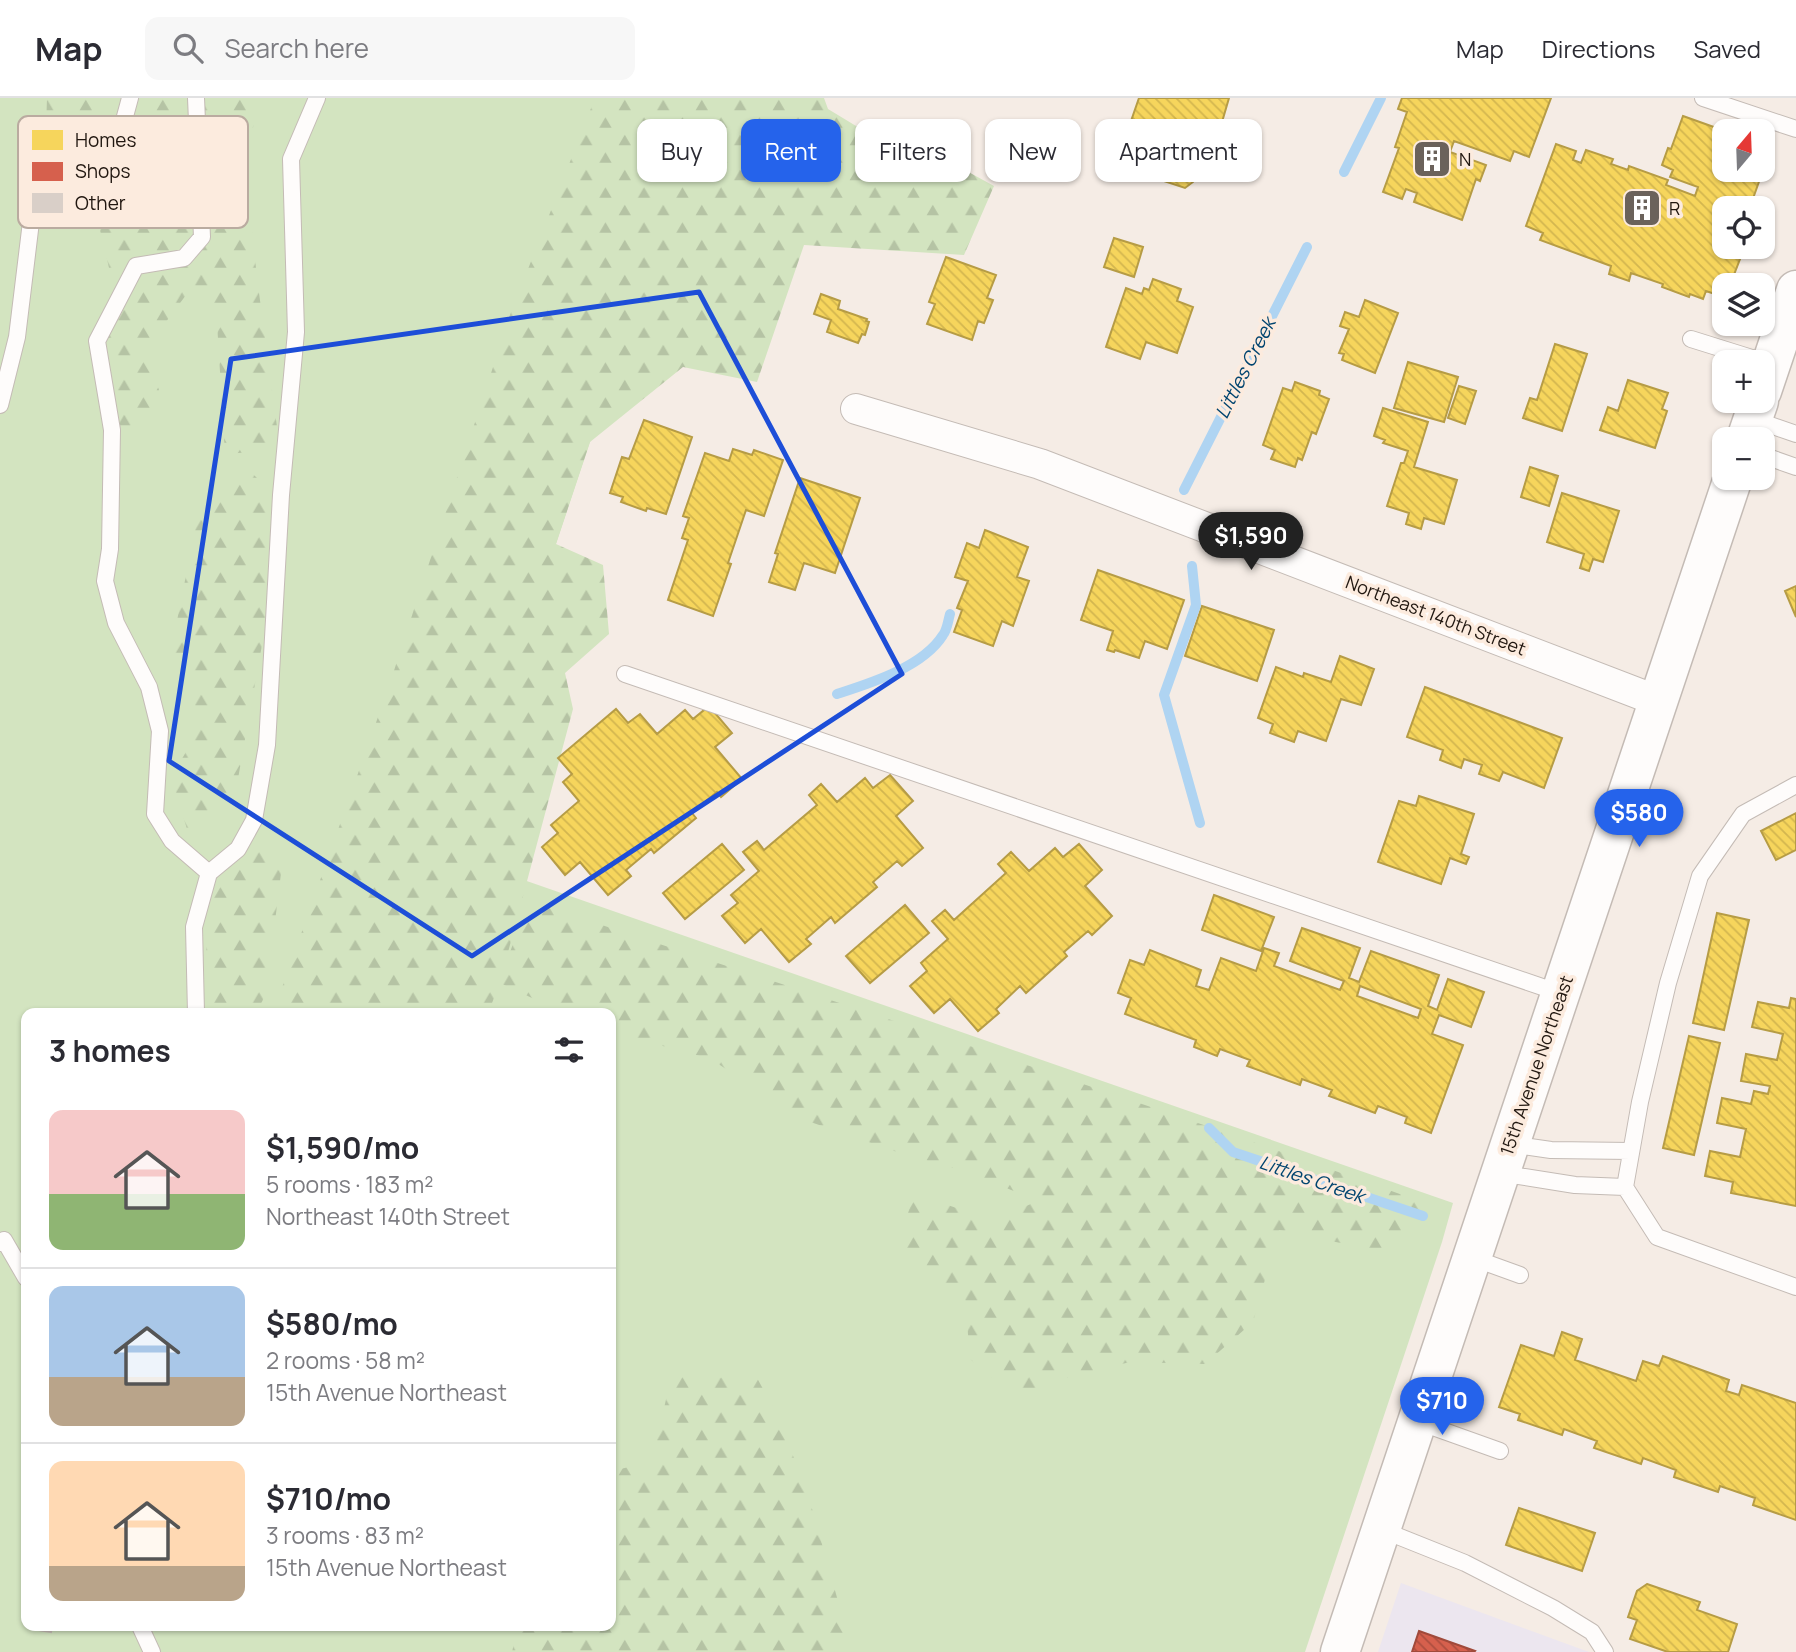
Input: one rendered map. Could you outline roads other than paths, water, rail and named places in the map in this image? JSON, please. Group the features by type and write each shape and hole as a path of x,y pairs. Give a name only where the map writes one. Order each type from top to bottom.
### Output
{"main road":[{"path":"1775,359 1796,290"},
{"name":"15th Avenue Northeast","path":"1340,1652 1730,490"}],"street":[{"name":"Northeast 140th Street","path":"856,409 1040,464 1658,701"}],"lane":[{"path":"125,116 130,98"},
{"path":"196,98 197,116"},
{"path":"196,1008 194,927 209,873 238,849 254,820 267,746 281,495 296,332 291,159 317,98"},
{"path":"1703,98 1796,129"},
{"path":"0,405 17,337 30,228"},
{"path":"202,228 202,237 184,258 136,266 97,341 112,430 110,549 105,581 116,623 149,687 160,731 155,814 172,841 209,873"},
{"path":"1690,339 1712,362"},
{"path":"1760,413 1796,467"},
{"path":"1761,413 1796,434"},
{"path":"625,674 1560,993"},
{"path":"1796,785 1742,814 1700,876 1668,984 1625,1187 1657,1237 1796,1287"},
{"path":"1504,1159 1551,1150 1631,1151"},
{"path":"1504,1159 1575,1185 1625,1187"},
{"path":"0,1243 4,1240 21,1269"},
{"path":"1471,1257 1520,1275"},
{"path":"1416,1421 1500,1451"},
{"path":"1380,1530 1465,1563 1553,1608 1592,1632 1605,1652"},
{"path":"142,1631 152,1652"}],"waterway":[{"name":"Littles Creek","path":"1344,172 1381,98"},
{"name":"Littles Creek","path":"1184,490 1307,247"},
{"name":"Littles Creek","path":"1192,566 1196,605 1164,695 1200,823"},
{"path":"837,694 895,672 923,656 944,633 950,614"},
{"name":"Littles Creek","path":"1209,1128 1233,1152 1423,1216"}],"place":[{"name":"N","path":"1432,159"},
{"name":"R","path":"1642,208"}]}
